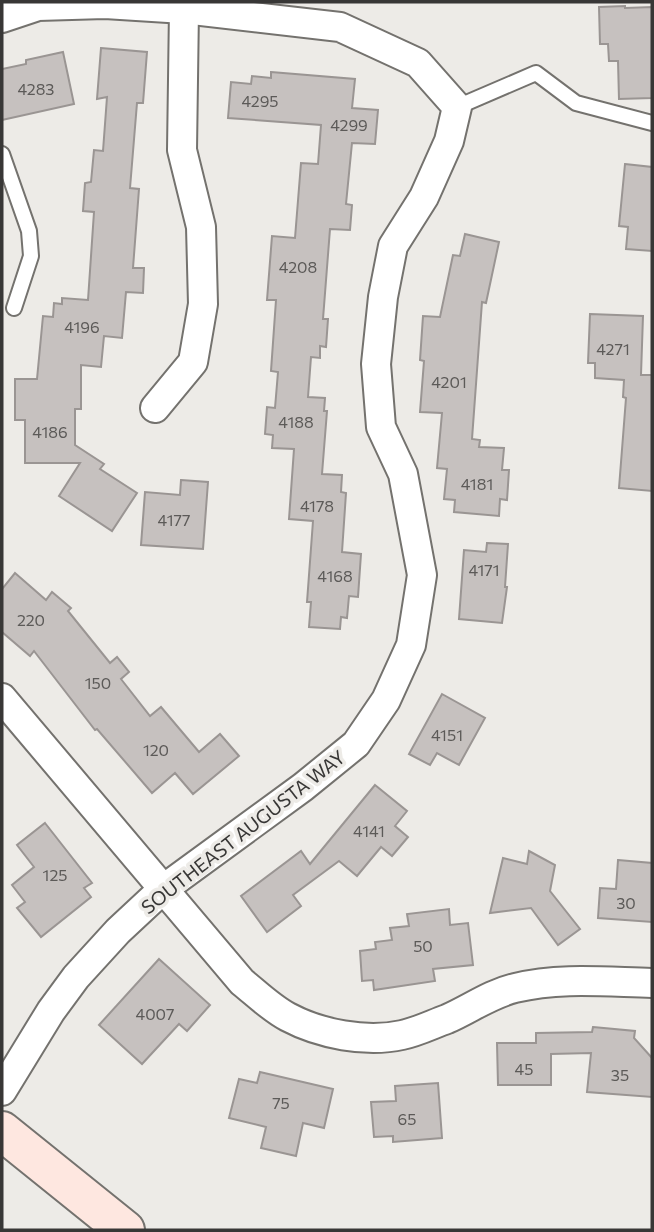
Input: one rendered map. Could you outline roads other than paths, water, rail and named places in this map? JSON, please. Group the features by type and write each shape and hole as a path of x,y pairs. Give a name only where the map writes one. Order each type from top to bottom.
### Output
{"main road":[{"path":"2,1131 125,1230"}],"street":[{"path":"2,18 38,4 106,4 184,9 340,27 418,63 457,107"},
{"path":"155,408 193,362 203,304 201,227 182,150 184,9"},
{"name":"SOUTHEAST AUGUSTA WAY","path":"2,1091 51,1011 76,977 118,931 163,890 303,787 356,744 386,700 411,645 422,575 403,474 381,427 376,364 383,297 393,246 424,198 449,141 457,107"},
{"path":"2,698 242,982 289,1018 316,1029 374,1038 402,1035 449,1018 486,998 533,984 559,981 652,984"}],"lane":[{"path":"457,107 536,73 576,103 652,123"},
{"path":"2,154 29,230 30,256 14,308"}]}
